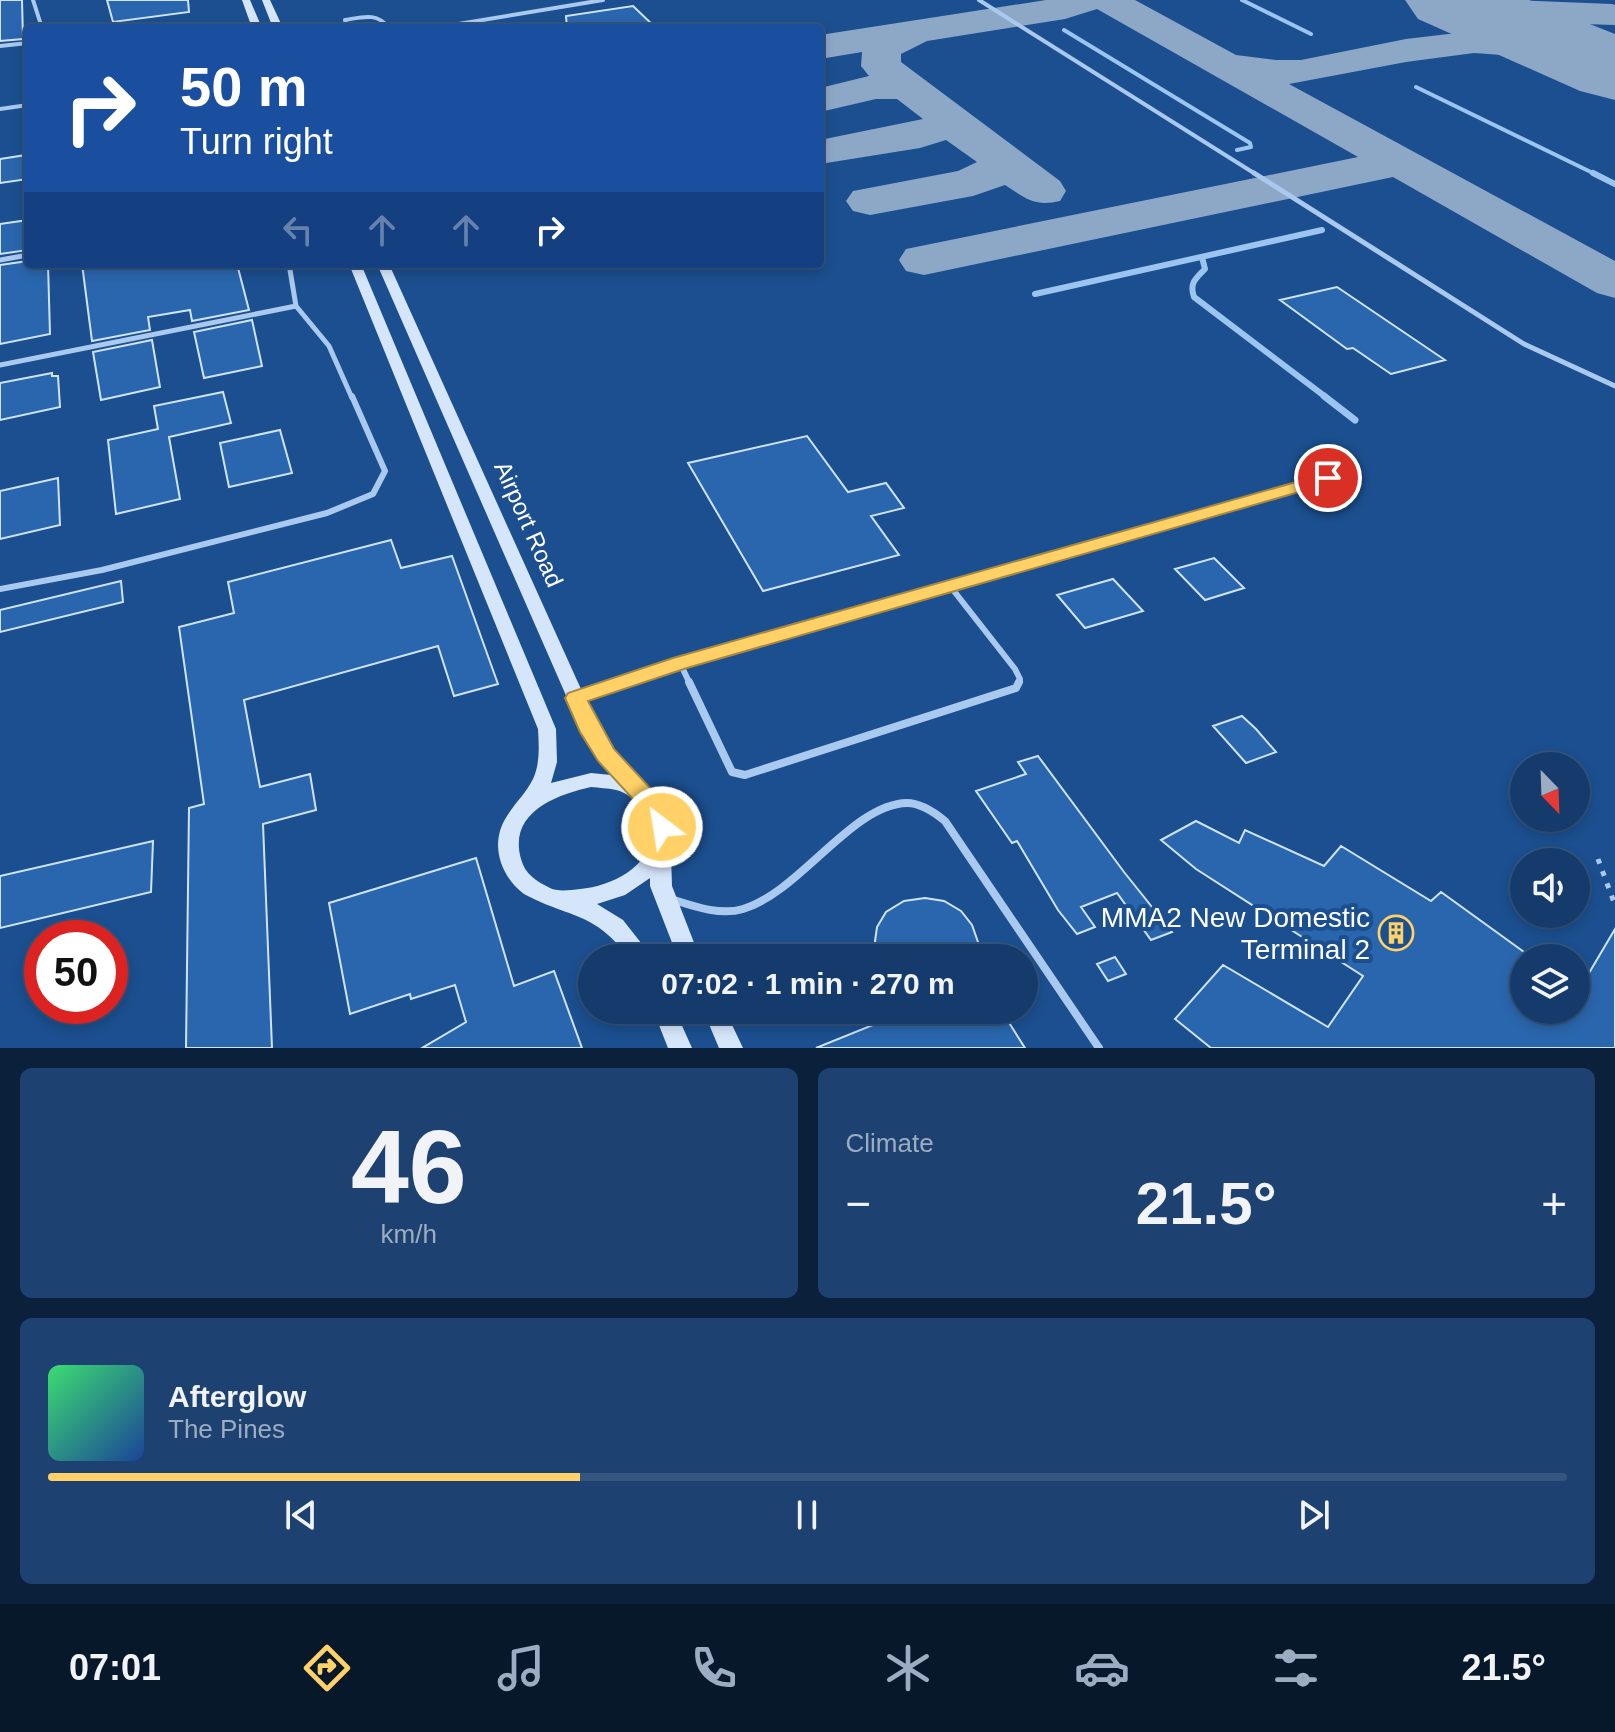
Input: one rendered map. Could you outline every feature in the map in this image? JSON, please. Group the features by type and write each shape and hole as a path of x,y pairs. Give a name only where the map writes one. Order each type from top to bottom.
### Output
{"main road":[{"path":"246,0 255,24"},
{"path":"266,0 276,24"},
{"path":"357,268 547,729 550,759 542,784 510,829 507,851 514,872 533,889 605,918 631,944"},
{"name":"Airport Road","path":"388,268 591,732 606,755 643,794"},
{"path":"524,808 544,792 569,782 622,783 643,794 656,809 662,827 659,847 664,897 683,944"},
{"path":"559,898 584,899 609,893 632,882 649,866 659,847"},
{"path":"670,1024 680,1048"},
{"path":"720,1024 731,1048"}],"lane":[{"path":"33,0 41,24"},
{"path":"458,24 603,0"},
{"path":"979,0 1524,344 1615,386"},
{"path":"346,24 345,20 370,16 382,19 386,24"},
{"path":"0,46 24,43"},
{"path":"0,109 24,106"},
{"path":"0,260 24,256"},
{"path":"0,589 102,570 327,513 373,494 385,471 329,346 296,306 290,268"},
{"path":"0,365 296,306"},
{"path":"576,698 680,663 1357,470"},
{"path":"680,663 732,772 745,775 758,773 1016,688 1020,679 1015,669 950,586"},
{"path":"664,897 702,908 741,909 780,890 874,816 903,803 920,805 945,821 1099,1048"}],"path":[{"path":"1598,859 1615,905"}],"building":[{"path":"0,0 22,0 23,39 0,41"},
{"path":"107,0 188,0 189,12 113,22"},
{"path":"633,6 652,24 567,24 566,16"},
{"path":"24,155 24,180 0,183 0,159"},
{"path":"24,221 24,251 0,254 0,224"},
{"path":"24,262 24,268 48,268 50,334 0,344 0,265"},
{"path":"83,268 238,268 249,310 192,321 190,310 148,317 150,330 92,341"},
{"path":"1337,287 1445,360 1391,374 1353,348 1347,349 1280,300"},
{"path":"252,320 262,366 204,378 194,332"},
{"path":"152,340 160,387 101,400 93,352"},
{"path":"52,373 52,376 58,376 60,407 0,420 0,383"},
{"path":"223,392 231,423 169,437 180,499 116,514 108,440 158,429 154,406"},
{"path":"280,430 292,473 229,487 220,443"},
{"path":"807,436 848,492 886,483 904,508 871,516 899,555 763,591 688,463"},
{"path":"58,478 60,525 0,539 0,491"},
{"path":"391,540 401,568 452,556 498,684 454,696 438,646 244,700 260,787 310,774 316,810 263,824 272,1048 186,1048 189,808 204,804 179,627 234,613 228,582"},
{"path":"1214,558 1244,588 1205,600 1175,569"},
{"path":"1113,579 1143,611 1085,628 1057,595"},
{"path":"121,581 123,602 0,632 0,610"},
{"path":"1242,716 1276,752 1246,763 1213,726"},
{"path":"1038,756 1172,932 1151,940 1117,893 1081,907 1095,927 1077,934 1058,910 1017,841 1012,843 976,791 1026,774 1018,762"},
{"name":"MMA2 New Domestic Terminal 2","path":"1196,821 1239,843 1245,830 1324,866 1341,846 1431,901 1441,892 1513,944 1510,944 1510,1024 1590,1024 1590,971 1615,929 1615,1048 1211,1048 1175,1019 1223,965 1328,1027 1363,976 1196,869 1161,840"},
{"path":"153,841 151,892 0,928 0,876"},
{"path":"476,858 514,986 554,971 582,1048 422,1048 466,1022 455,985 411,999 410,994 350,1014 329,903"},
{"path":"925,898 944,901 961,911 972,925 978,944 876,944 877,927 886,912 904,901"},
{"path":"1115,957 1126,974 1108,981 1097,964"},
{"path":"875,1024 1010,1024 1025,1048 816,1048"}],"waterway":[{"path":"1242,0 1311,34"},
{"path":"1064,30 1250,143 1251,147 1237,150"},
{"path":"1416,87 1597,175"},
{"path":"1593,173 1597,175"},
{"path":"1597,175 1615,184"},
{"path":"1035,294 1322,230"},
{"path":"1202,257 1205,269 1193,284 1194,297 1327,398"},
{"path":"1324,396 1355,420"}],"taxiway":[{"path":"920,31 1065,8 1088,0"},
{"path":"1108,0 1399,162"},
{"path":"1512,11 1612,15"},
{"path":"824,46 920,31"},
{"path":"907,86 881,66 882,50 895,40 920,31"},
{"path":"1237,67 1301,72 1440,45 1474,42 1544,46 1580,55"},
{"path":"824,99 876,87 907,86"},
{"path":"907,86 960,127"},
{"path":"825,152 920,135 940,127 960,127"},
{"path":"960,127 1043,191"},
{"path":"924,260 1399,162"},
{"path":"1399,162 1615,282"},
{"path":"870,201 973,182 994,172 1017,171"}],"runway":[{"path":"1450,0 1615,70"}],"place":[{"name":"MMA2 New Domestic Terminal 2","path":"1396,933"}],"route":[{"path":"662,827 656,809 606,755 591,732 576,698 680,663 1328,478"}]}
